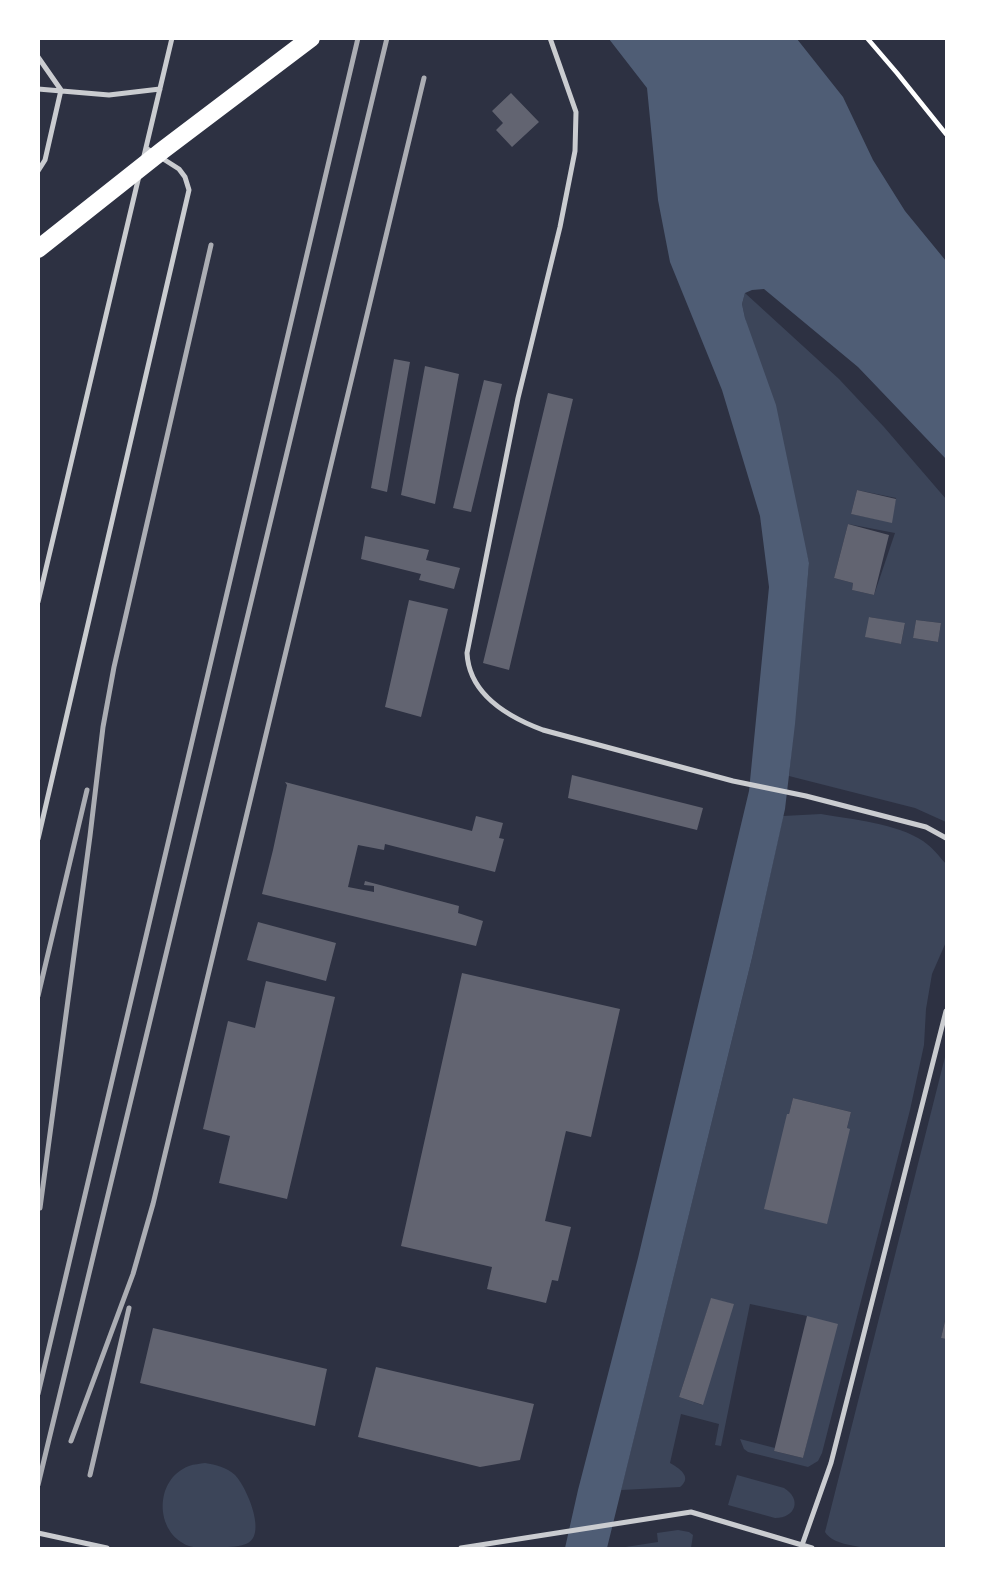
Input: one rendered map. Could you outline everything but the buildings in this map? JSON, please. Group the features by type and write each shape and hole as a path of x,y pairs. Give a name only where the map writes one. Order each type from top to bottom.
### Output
{"main road":[{"path":"38,249 311,38"}],"lane":[{"path":"38,602 172,38"},
{"path":"550,38 576,112 576,151 518,398 467,653 468,663 478,685 486,697 501,709 543,730 733,781 806,796 926,827 947,838"},
{"path":"38,57 61,90 45,160 38,171"},
{"path":"38,89 109,94 160,89"},
{"path":"38,839 189,190 179,169 146,148"},
{"path":"801,1547 831,1463 947,1011"},
{"path":"461,1549 691,1512 812,1549"},
{"path":"38,1533 107,1549"}],"path":[{"path":"867,38 947,134"}],"shaded area":[{"path":"609,39 797,39 843,97 873,160 905,211 946,261 946,459 858,367 764,289 745,293 742,304 745,318 776,405 809,563 785,809 752,958 607,1548 565,1548 638,1258 749,791 769,587 760,516 722,390 670,262 658,200 647,88"},
{"path":"745,293 839,379 946,499 946,822 915,808 789,776 809,563 742,304","holes":["857,490 896,498 891,522 851,514","848,524 895,533 874,595 852,590 853,583 834,578","870,617 905,624 901,644 866,637","916,620 941,623 938,642 913,638"]},
{"path":"821,814 888,826 923,841 946,864 946,942 932,974 924,1045 910,1110 818,1461 808,1467 744,1449 740,1439 803,1458 822,1382 807,1316 750,1304 721,1446 715,1445 719,1424 681,1414 670,1463 683,1473 684,1483 680,1487 621,1490 752,958 783,816","holes":["793,1098 851,1112 847,1128 789,1114","711,1299 733,1304 702,1405 679,1397"]},
{"path":"946,1053 946,1316 941,1338 946,1339 946,1548 862,1547 833,1539 825,1532"},
{"path":"205,1463 232,1472 244,1489 253,1509 256,1530 248,1543 197,1548 178,1539 169,1530 163,1506 169,1482 189,1466"},
{"path":"737,1475 784,1488 790,1492 795,1502 792,1511 788,1515 775,1518 728,1505"},
{"path":"678,1530 693,1535 691,1548 619,1548 658,1542 657,1533"}],"railway":[{"path":"38,1394 358,38"},
{"path":"38,1485 387,38"},
{"path":"71,1441 133,1274 153,1204 424,78"},
{"path":"40,1208 103,727 114,667 211,245"},
{"path":"38,996 87,790"},
{"path":"90,1475 129,1308"}]}
